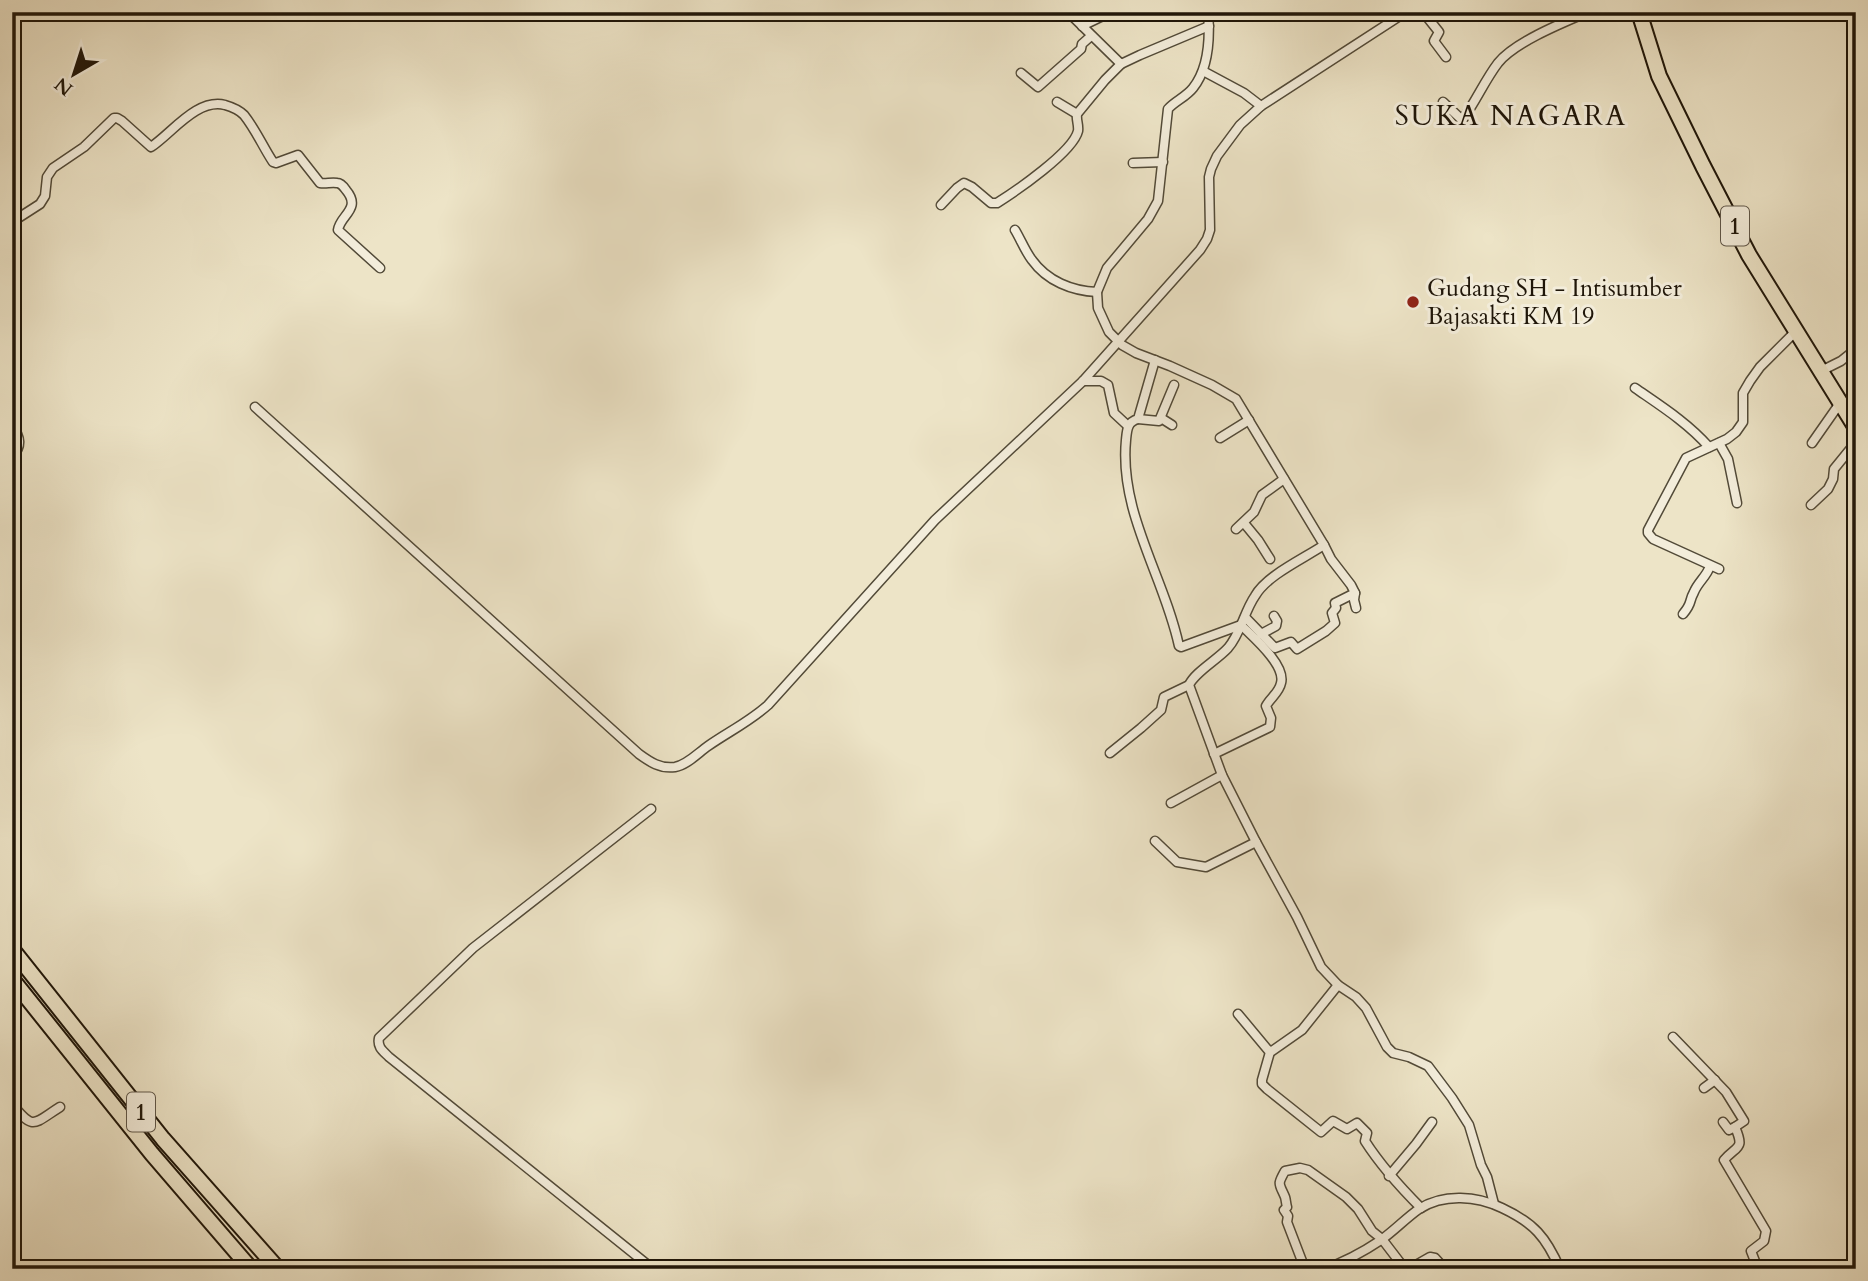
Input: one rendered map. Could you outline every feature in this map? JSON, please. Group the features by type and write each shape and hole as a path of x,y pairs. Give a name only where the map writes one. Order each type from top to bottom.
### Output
{"highway":[{"name":"1","path":"1639,12 1659,76 1749,255 1856,428"},
{"name":"1","path":"12,949 163,1139 278,1269"},
{"name":"1","path":"12,979 152,1154 251,1269"}],"street":[{"path":"1068,12 1121,64"},
{"path":"1082,26 1111,12"},
{"path":"1208,12 1209,26 1203,71 1193,89 1168,109 1156,206 1111,261 1100,280 1097,292 1098,308 1109,332 1118,341 1136,353 1223,391 1238,402 1354,593 1356,608"},
{"path":"255,407 639,754 661,767 674,767 749,721 768,705 934,520 1083,381 1204,244 1210,230 1209,177 1213,163 1240,125 1261,106 1406,12"},
{"path":"1423,12 1439,32 1434,41 1446,57"},
{"path":"1443,102 1464,119 1499,63 1509,52 1559,24 1588,12"},
{"path":"942,205 964,183 991,203 997,203 1020,188 1044,170 1069,144 1077,133 1077,114 1121,64 1209,26"},
{"path":"1021,73 1038,87 1081,49 1082,44 1091,36"},
{"path":"1203,71 1261,106"},
{"path":"1057,102 1077,114"},
{"path":"12,222 40,204 47,177 53,168 84,147 114,118 122,121 151,147 194,112 208,104 220,104 244,115 273,162 298,155 320,183 337,183 343,187 351,198 352,207 338,230 380,268"},
{"path":"1133,163 1163,162"},
{"path":"1014,230 1042,271 1073,289 1097,292"},
{"path":"1683,614 1691,604 1694,590 1714,567 1653,539 1648,533 1686,458 1736,432 1743,422 1743,393 1749,381 1796,331"},
{"path":"1821,371 1856,349"},
{"path":"1138,419 1155,360"},
{"path":"1083,381 1101,381 1108,384 1114,413 1128,426"},
{"path":"1174,385 1158,422 1138,419 1128,426 1125,480 1132,508 1179,646 1243,621"},
{"path":"1635,388 1683,423 1709,447"},
{"path":"1812,443 1840,403"},
{"path":"1161,418 1172,425"},
{"path":"1220,438 1249,420"},
{"path":"12,425 19,437 20,446 12,458"},
{"path":"1811,505 1828,489 1833,480 1834,469 1856,442"},
{"path":"1719,443 1728,459 1737,503"},
{"path":"1236,529 1254,512 1262,495 1284,479"},
{"path":"1244,523 1270,559"},
{"path":"1110,752 1141,729 1161,709 1164,697 1189,685 1227,649 1236,637 1254,596 1262,586 1324,545"},
{"path":"1243,621 1275,648 1291,642 1299,648 1335,623 1332,613 1336,608 1335,603 1354,593"},
{"path":"1261,634 1276,626 1274,616"},
{"path":"1214,754 1270,727 1266,706 1281,683 1280,669 1243,621"},
{"path":"1189,685 1222,775 1321,967 1366,1008 1393,1053 1429,1066 1469,1125 1494,1204"},
{"path":"1171,803 1222,775"},
{"path":"652,809 473,948 379,1038 378,1042 389,1057 653,1269"},
{"path":"1156,841 1177,862 1206,867 1255,842"},
{"path":"1270,1052 1302,1030 1338,985"},
{"path":"1238,1014 1270,1052"},
{"path":"1673,1037 1726,1092 1744,1121 1729,1130 1723,1122"},
{"path":"1270,1052 1263,1070 1262,1084 1321,1132 1333,1121 1347,1129 1357,1123 1367,1133 1365,1142 1389,1176 1420,1208"},
{"path":"1704,1088 1715,1080"},
{"path":"12,1104 25,1120 30,1122 37,1122 60,1107"},
{"path":"1389,1176 1432,1122"},
{"path":"1735,1127 1740,1137 1740,1145 1725,1157 1724,1163 1766,1231 1764,1241 1751,1252 1758,1269"},
{"path":"1305,1269 1287,1222 1288,1216 1284,1210 1287,1207 1286,1198 1279,1189 1279,1181 1287,1170 1300,1168 1308,1170 1329,1184 1358,1209 1372,1231 1407,1269 1430,1257 1435,1258 1445,1269"},
{"path":"1324,1269 1344,1262 1382,1239 1420,1208 1449,1198 1482,1200 1515,1214 1542,1235 1560,1269"}],"place":[{"name":"Gudang SH - Intisumber Bajasakti KM 19","path":"1413,302"}],"district":[{"name":"SUKA NAGARA","path":"1511,116"}]}
